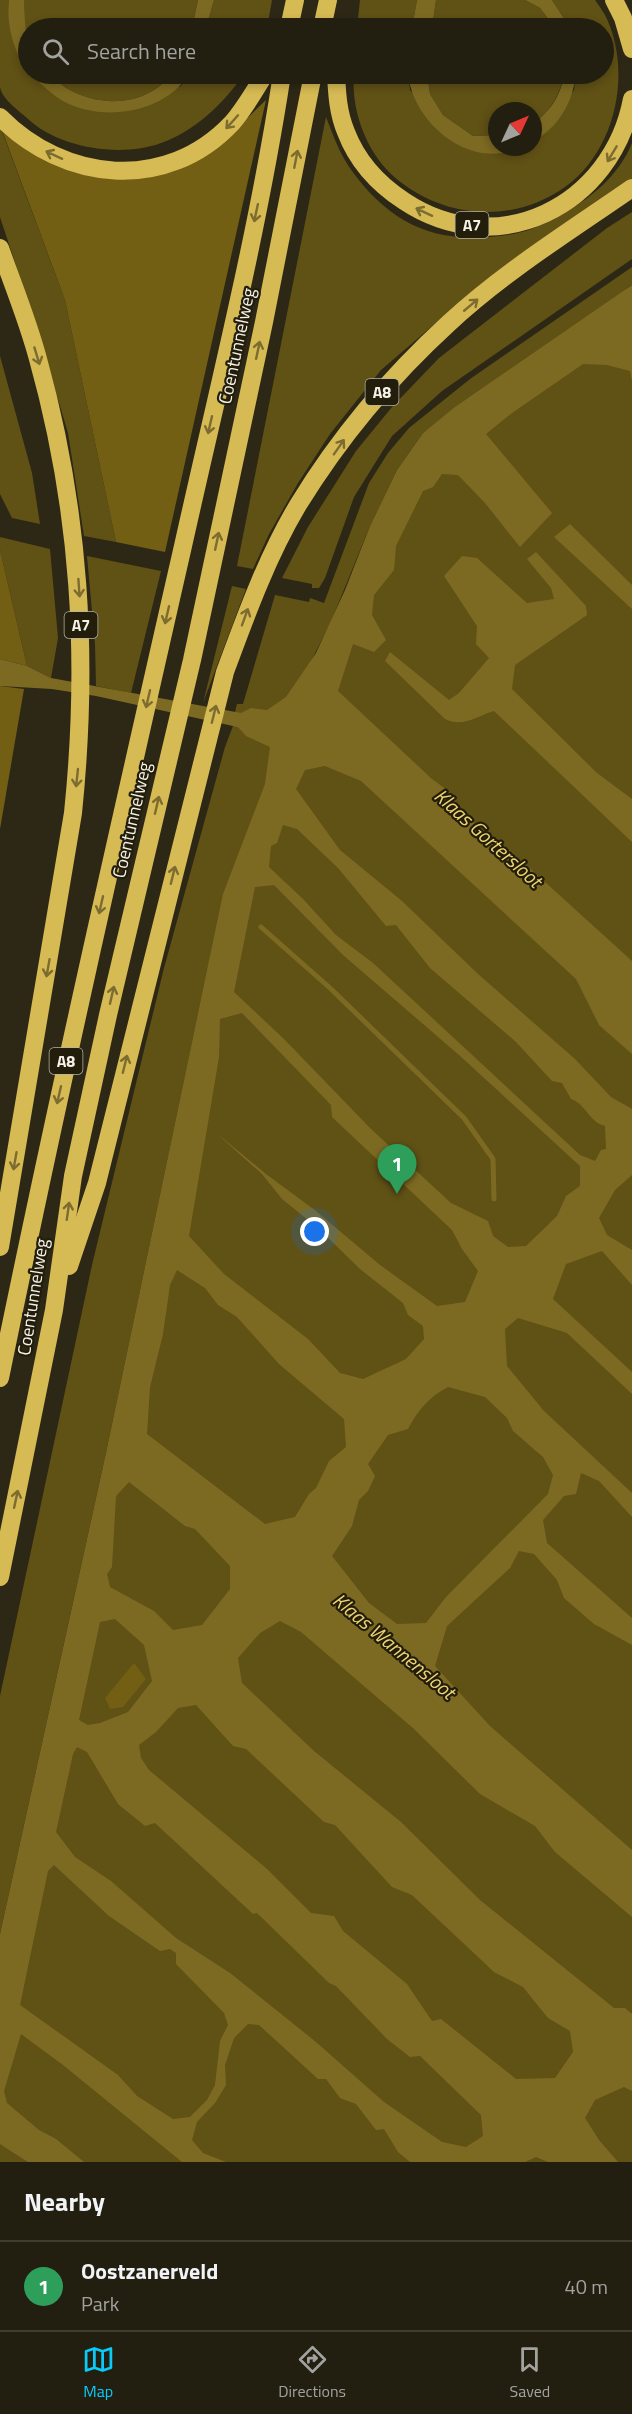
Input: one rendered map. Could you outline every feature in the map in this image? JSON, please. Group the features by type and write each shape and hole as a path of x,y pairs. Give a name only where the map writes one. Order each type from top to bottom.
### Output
{"highway":[{"path":"291,18 295,0"},
{"path":"324,18 329,0"},
{"path":"329,0 332,18"},
{"path":"614,0 623,18 632,49"},
{"path":"0,117 25,139 65,160 109,171 145,170 176,161 205,146 232,122 259,84"},
{"name":"Coentunnelweg","path":"0,1378 48,1142 236,310 280,84"},
{"name":"Coentunnelweg","path":"0,1577 54,1310 73,1176 108,1015 192,660 264,322 311,84"},
{"name":"A7","path":"337,84 338,108 345,132 365,167 394,195 411,206 441,220 475,225 523,221 553,210 581,192 603,168 620,141 632,99"},
{"name":"A8","path":"54,1310 97,1182 225,672 250,604 298,506 366,411 395,377 458,315 494,286 632,188"},
{"name":"A7","path":"0,248 38,356 59,444 73,530 80,615 81,720 73,813 0,1247"}],"shaded area":[{"path":"0,0 9,0 12,32 18,52 18,84 44,84 108,112 182,84 236,84 208,115 185,132 161,143 127,150 90,147 55,137 40,128 11,104 0,87"},
{"path":"24,0 198,0 194,18 23,18"},
{"path":"214,0 272,0 269,18 209,18"},
{"path":"360,0 417,0 414,18 358,18"},
{"path":"436,0 525,0 540,8 548,18 433,18"},
{"path":"552,0 595,0 607,18 564,18"},
{"path":"614,41 618,64 618,87 607,133 596,153 582,172 565,187 521,208 498,212 475,212 430,200 409,188 390,173 373,152 367,140 357,114 354,84 409,84 410,90 470,150 488,150 488,156 542,156 542,133 574,90 575,84 614,84"},
{"path":"61,84 162,84 150,93 123,101 95,99"},
{"path":"428,84 562,84 554,102 542,116 542,102 488,102 488,135 473,136 443,115 430,94"},
{"path":"266,100 165,552 116,542 65,300 0,125 23,144 140,175 239,126"},
{"path":"326,117 337,145 365,188 395,214 411,224 447,236 467,238 509,235 529,230 558,216 592,195 602,186 619,166 632,143 632,179 508,265 381,370 330,434 298,483 269,534 253,569 237,566"},
{"path":"0,126 65,300 116,542 84,536 68,433 0,217"},
{"path":"632,212 632,259 442,391 392,436 354,497 325,578 319,588 312,588 312,584 282,578 308,527 356,451 392,407 439,358 607,228"},
{"path":"632,267 632,285 624,290 632,286 632,2162 0,2162 0,1985 205,981 107,1448 0,1934 0,1696 92,1265 164,968 225,747 233,726 235,726 232,724 237,704 243,704 275,595 309,602 310,598 324,603 369,483 388,453 409,428 470,379","holes":["469,398 309,665 330,624 370,526 397,470 423,433"]},
{"path":"0,356 32,473 40,524 12,518 0,494"},
{"path":"0,537 50,549 58,638 51,678 27,666 0,550"},
{"path":"0,550 27,666 0,659"},
{"path":"87,556 161,571 131,693 96,686 95,644"},
{"path":"232,586 246,589 203,703"},
{"path":"0,686 24,689 0,829"},
{"path":"134,1663 146,1679 123,1707 110,1709 105,1698"}],"water":[{"path":"9,0 24,0 25,18 18,18 18,53 12,38"},
{"path":"198,0 214,0 209,18 194,18"},
{"path":"417,0 436,0 433,18 414,18"},
{"path":"525,0 552,0 564,18 548,18 540,8"},
{"path":"42,84 61,84 81,95 95,99 123,101 150,93 162,84 181,84 165,98 149,105 114,112 96,112 79,108 50,92"},
{"path":"410,84 428,84 430,94 443,115 473,136 488,135 488,153 465,148 448,138 421,110"},
{"path":"562,84 574,84 563,113 542,135 542,116 554,102"},
{"path":"632,285 632,381 630,371 607,365 583,364 512,413 486,434 552,513 520,547 485,503 458,475 442,474 433,487 423,491 396,546 394,570 374,595 372,615 386,640 374,652 353,644 338,691 432,779 447,790 467,817 513,853 632,961 632,1054 599,1025 576,979 361,781 325,766 305,770 296,789 340,850 402,901 478,974 575,1059 611,1097 632,1109 632,1175 615,1190 599,1218 607,1235 632,1250 632,1285 602,1251 566,1264 553,1299 632,1372 632,1394 567,1333 518,1318 505,1329 507,1366 544,1411 632,1493 632,1517 599,1481 581,1473 576,1494 564,1496 543,1520 547,1543 632,1618 632,1645 594,1624 564,1598 557,1580 534,1554 519,1551 510,1568 447,1626 435,1666 490,1726 632,1850 632,1917 555,1852 535,1826 480,1794 414,1729 301,1632 280,1621 260,1633 238,1658 242,1683 314,1751 401,1822 480,1900 614,2008 625,2008 632,2014 632,2091 624,2087 595,2100 585,2118 599,2140 618,2162 548,2162 536,2157 525,2162 410,2162 398,2152 384,2129 376,2130 356,2104 340,2098 326,2079 318,2079 259,2025 248,2024 234,2038 225,2065 226,2085 215,2103 197,2122 192,2140 203,2153 226,2162 182,2162 63,2065 21,2034 4,2091 7,2103 39,2130 56,2139 84,2162 28,2162 0,2144 0,1934 107,1448 223,894 265,784 270,747 246,736 238,727 96,696 52,689 0,686 0,659 27,666 51,678 241,713 251,708 267,710 286,697 316,653 345,590 370,526 397,470 423,433 455,407","holes":["283,825 297,829 338,868 386,926 396,925 430,968 516,1042 552,1081 562,1083 571,1099 576,1101 595,1121 605,1126 606,1149 601,1150 595,1161 580,1155 373,963 336,935 269,867 271,846 277,843","274,885 343,955 459,1055 580,1166 580,1186 566,1196 557,1216 526,1246 508,1247 493,1236 488,1221 451,1203 371,1129 284,1039 234,992 255,887","242,1013 331,1105 332,1117 452,1230 478,1271 465,1302 437,1306 380,1265 316,1211 215,1132 262,1174 282,1199 318,1228 360,1269 403,1303 408,1315 423,1326 424,1339 406,1359 363,1379 340,1373 308,1339 224,1274 189,1236 219,1057 220,1019","177,1270 205,1288 218,1305 237,1317 279,1364 344,1419 346,1447 329,1461 316,1488 309,1494 295,1517 265,1524 147,1434 150,1387 163,1334 170,1285","448,1387 485,1397 507,1418 513,1431 543,1457 553,1475 548,1494 446,1597 426,1623 397,1624 369,1603 332,1556 352,1526 359,1500 368,1491 375,1476 368,1464 388,1435 408,1429 420,1410","129,1482 185,1526 195,1529 230,1566 230,1589 202,1625 173,1630 154,1611 110,1587 107,1574 112,1567 116,1496","115,1619 144,1645 152,1681 128,1712 100,1723 88,1725 79,1720 100,1622","196,1705 233,1746 246,1749 324,1822 335,1825 392,1887 412,1895 494,1972 523,1987 548,2018 570,2031 573,2052 555,2078 516,2079 441,2019 432,2021 407,1984 343,1931 334,1916 311,1913 267,1869 149,1770 141,1758 139,1745 156,1732 178,1708","77,1747 87,1752 118,1804 145,1826 155,1823 253,1914 257,1913 329,1983 336,1986 387,2039 410,2057 420,2056 481,2115 483,2136 466,2147 442,2142 384,2102 316,2042 230,1973 176,1938 111,1881 75,1857 56,1832 73,1754","54,1865 109,1916 160,1951 170,1949 176,1953 176,1964 224,2013 228,2025 220,2041 215,2085 207,2100 190,2117 173,2119 137,2096 118,2075 20,2005 48,1871"]},
{"path":"570,524 632,585 632,609 554,537"},
{"path":"536,552 586,606 587,615 515,665 512,689 597,773 632,799 632,842 494,711 464,722 445,719 385,661 390,652 449,700 459,693 489,658 476,644 477,626 444,576 462,556 477,558 527,603 554,599 551,588 527,559"}],"waterway":[{"path":"261,927 330,988 464,1118 493,1159 494,1199"}],"place":[{"name":"Oostzanerveld","path":"397,1194"}],"water label":[{"name":"Klaas Gortersloot","path":"488,838"},
{"name":"Klaas Wannensloot","path":"394,1646"}]}
